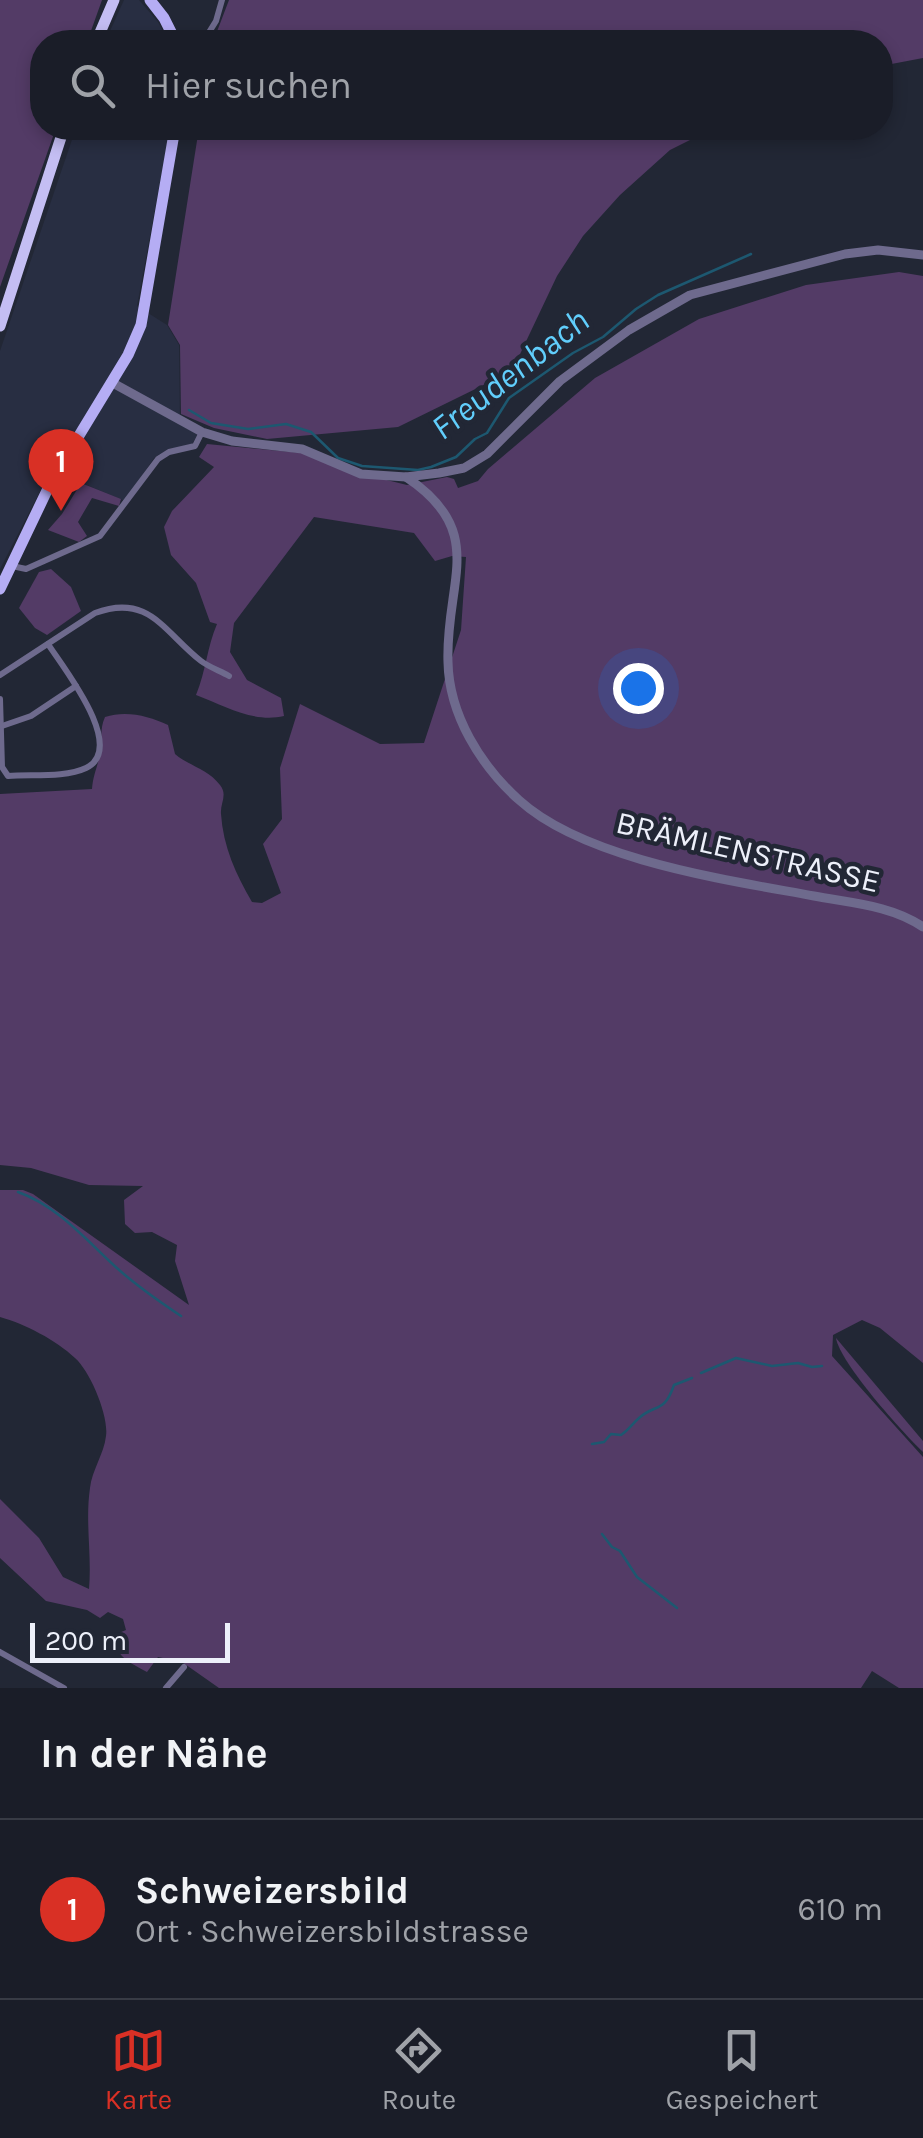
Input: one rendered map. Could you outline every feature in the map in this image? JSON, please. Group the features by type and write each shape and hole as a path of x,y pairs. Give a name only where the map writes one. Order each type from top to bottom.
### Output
{"highway":[{"path":"101,30 114,0"},
{"path":"0,326 60,140"}],"main road":[{"path":"150,0 170,30"},
{"path":"0,589 72,443 128,355 145,313 172,140"}],"street":[{"path":"210,30 222,0"},
{"path":"111,382 202,432 302,449 361,474 406,477 464,468 487,454 560,382 629,330 690,295 845,254 878,250 923,255"},
{"path":"11,565 26,569 100,536 158,460 169,452 195,446 202,432"},
{"name":"BRÄMLENSTRASSE","path":"406,477 444,509 457,539 448,666 463,724 498,780 538,814 605,847 671,867 889,910 923,926"},
{"path":"0,674 95,613 112,606 133,606 151,615 203,663 229,676"},
{"path":"0,698 2,767 8,776 82,770 93,764 98,753 94,715 48,644"},
{"path":"2,726 31,716 76,686"},
{"path":"0,1652 64,1688"},
{"path":"166,1688 184,1667"}],"shaded area":[{"path":"0,0 102,0 91,30 30,30 30,140 52,140 0,287"},
{"path":"124,0 139,0 162,30 110,30"},
{"path":"229,0 923,0 923,58 893,64 893,30 218,30"},
{"path":"72,140 168,140 137,306 167,325 179,345 180,425 198,434 191,446 168,449 154,458 125,501 51,470 0,569 0,351"},
{"path":"197,140 690,140 670,150 620,195 583,236 557,276 512,371 398,427 267,439 214,428 181,414 180,345 168,325"},
{"path":"899,272 923,276 923,1363 880,1328 862,1320 833,1335 832,1356 923,1457 923,1688 899,1688 872,1671 861,1688 219,1688 182,1662 158,1657 147,1672 117,1649 114,1635 126,1630 123,1619 108,1612 100,1618 87,1610 46,1601 0,1558 0,1499 39,1538 63,1577 89,1589 91,1481 105,1443 106,1427 97,1394 75,1358 40,1333 0,1317 0,1190 33,1194 189,1305 175,1261 177,1245 152,1232 135,1233 125,1224 124,1200 143,1186 89,1185 31,1168 0,1165 0,794 92,789 105,717 129,714 153,719 168,725 175,754 210,775 222,789 221,814 227,849 252,902 262,903 281,893 263,844 282,819 280,768 300,704 380,744 424,743 461,630 466,557 435,561 414,533 314,517 234,623 230,652 247,680 281,698 284,716 250,715 196,695 217,624 210,622 196,583 171,555 164,527 172,511 214,467 199,457 207,444 302,453 338,468 407,485 447,477 454,479 458,488 478,481 595,378 699,319 806,285"},
{"path":"81,483 121,499 119,506 92,498 78,522 87,536 79,542 48,530"},
{"path":"51,569 71,587 81,611 47,635 35,628 19,608 39,572"},
{"path":"836,1338 923,1441 923,1452 860,1380"}],"waterway":[{"name":"Freudenbach","path":"189,410 211,423 248,429 286,424 311,432 338,458 362,466 418,470 431,467 456,457 487,433 509,398 603,337 636,309 658,295 751,254"},
{"path":"18,1192 59,1215 125,1275 181,1316"},
{"path":"701,1373 736,1358 772,1366 822,1366"},
{"path":"592,1444 604,1442 611,1434 621,1435 645,1413 663,1404 674,1385 692,1378"},
{"path":"602,1534 620,1551 637,1577 677,1608"}],"place":[{"name":"Schweizersbild","path":"61,511"}]}
